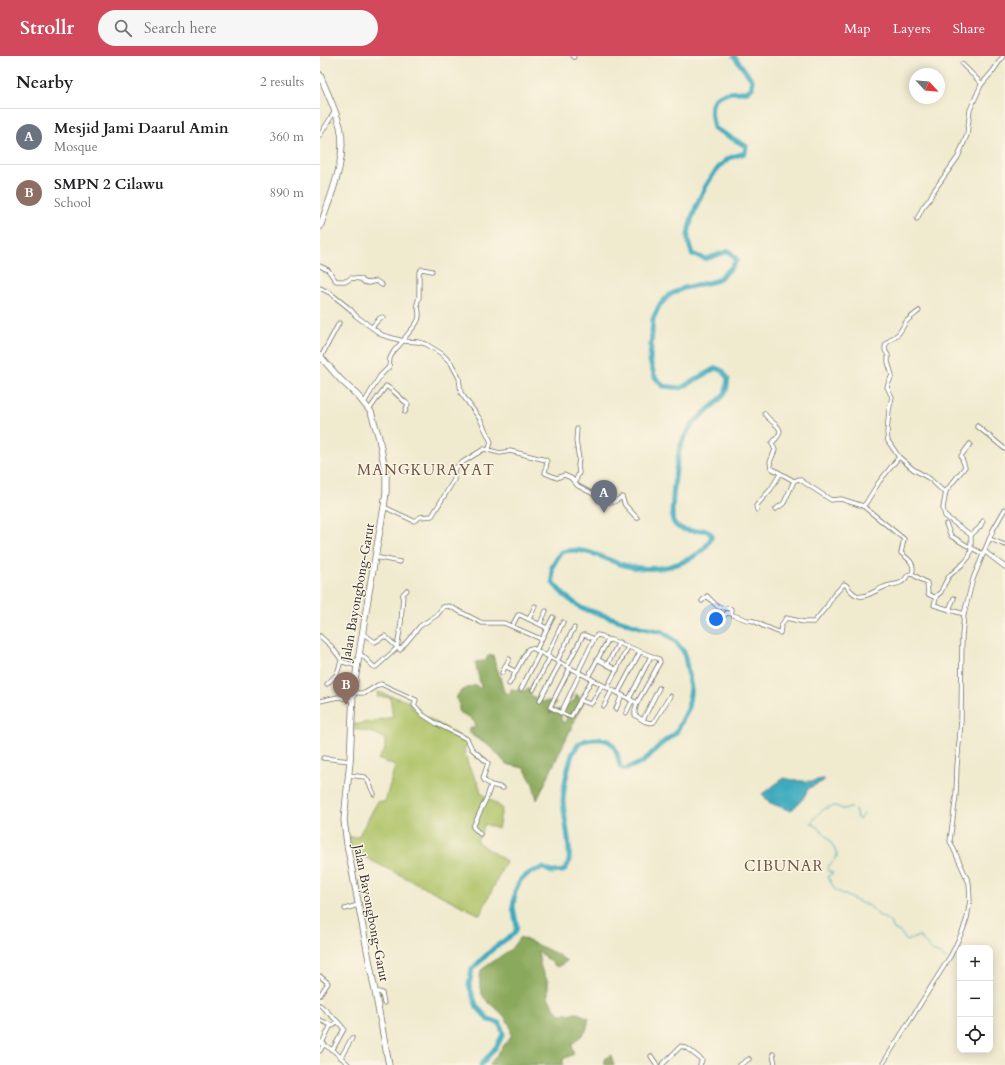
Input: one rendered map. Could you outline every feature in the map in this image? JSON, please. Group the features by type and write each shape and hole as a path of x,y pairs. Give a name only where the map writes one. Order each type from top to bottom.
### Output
{"main road":[{"path":"320,78 335,111 340,127 342,143 342,151 337,174 320,227"},
{"name":"Jalan Bayongbong-Garut","path":"320,357 369,410 380,438 386,475 384,507 353,693 350,761 344,830 389,1065"}],"street":[{"path":"916,219 960,154 967,135 970,110 982,84 1003,56"},
{"path":"962,64 982,84"},
{"path":"320,135 335,111"},
{"path":"320,266 328,270 332,278 336,281 347,282 351,278 362,279 364,282 370,283 376,281 382,285"},
{"path":"364,403 380,376 389,367 390,358 394,351 417,323 420,317 420,311 417,304 419,297 419,272 422,269 432,271"},
{"path":"320,288 350,309 356,316 382,335 410,343 418,342 426,344 442,354 451,363 459,378 461,393 480,420 492,442 489,449"},
{"path":"920,311 910,317 898,335 888,341 885,351 888,355 888,362 892,375 887,387 892,397 889,410 888,439 899,457 913,469 930,479 945,493"},
{"path":"372,327 380,318 383,317"},
{"path":"320,357 339,323"},
{"path":"369,410 386,386 396,392 402,400 408,404 405,412"},
{"path":"764,413 767,418 780,428 781,431 780,435 772,443 775,450 770,462 771,468 794,482"},
{"path":"977,426 1005,449"},
{"path":"575,482 579,473 579,458 576,441 577,429"},
{"path":"970,444 961,456 965,466 945,493 943,508 944,515 971,535"},
{"path":"384,507 414,521 420,517 432,516 454,480 455,467 482,449 489,449 500,453 510,451 519,454 526,454 546,460 545,473 557,478 566,476 571,478 585,490 609,502 614,502 622,497 626,505 637,518"},
{"path":"863,506 879,482 899,457"},
{"path":"757,510 756,507 771,489 780,474"},
{"path":"776,509 784,502 794,482 799,480 831,500 841,499 863,506 904,539 901,553 913,564 912,574"},
{"path":"882,1065 948,961 967,918 970,900 968,883 966,875 950,841 955,801 956,766 961,721 964,614 973,579 997,522 1005,509"},
{"path":"964,614 934,605 935,597 941,592 948,577 967,560 971,548 971,535 980,527 983,521"},
{"path":"946,524 951,536 971,548 984,552 1005,567"},
{"path":"990,539 1005,545"},
{"path":"375,557 400,562"},
{"path":"912,574 927,582 928,594 935,597"},
{"path":"720,619 727,613 732,614 754,621 780,633 781,626 786,618 804,622 814,622 844,584 855,594 869,596 886,586 898,584 908,575 912,574"},
{"path":"359,653 364,656 374,667 376,667 397,648 401,623 402,594 407,590"},
{"path":"702,601 707,596 718,607 731,609 732,614"},
{"path":"949,610 954,598"},
{"path":"362,633 376,642 385,636 401,650 420,626 437,615 443,607 450,606 482,623 504,623 541,639"},
{"path":"529,619 535,606"},
{"path":"540,624 546,611"},
{"path":"512,626 518,615 547,628"},
{"path":"536,650 553,617"},
{"path":"532,690 563,622"},
{"path":"540,700 574,628"},
{"path":"592,680 571,717 550,707 583,635 594,639"},
{"path":"320,636 331,646 341,661 346,664 357,666"},
{"path":"561,713 594,639 597,636 602,636 608,640 618,642 659,659 660,662 637,703 634,714 651,724 654,722 670,696"},
{"path":"588,677 608,640"},
{"path":"607,665 618,642"},
{"path":"607,688 628,647"},
{"path":"509,684 528,649 532,648 637,703"},
{"path":"521,689 540,652"},
{"path":"616,709 620,694 640,652"},
{"path":"626,713 630,700 651,656"},
{"path":"502,673 509,659"},
{"path":"598,660 616,670"},
{"path":"327,684 337,674 341,661"},
{"path":"505,666 516,672"},
{"path":"353,693 365,693 380,684 416,700 414,705 423,715 468,741 472,750 488,763 483,777 485,781 491,785 503,788"},
{"path":"580,700 590,704 592,703 602,685"},
{"path":"643,720 659,688"},
{"path":"604,706 612,690"},
{"path":"320,701 338,697 353,700"},
{"path":"323,758 350,761"},
{"path":"348,775 365,777 374,794"},
{"path":"480,834 473,827 488,797 491,785"},
{"path":"345,909 358,905"},
{"path":"320,976 328,983 320,995"},
{"path":"375,991 382,993 384,1003"},
{"path":"320,1006 344,1029 333,1049"},
{"path":"320,1020 331,1025"},
{"path":"320,1051 322,1043 331,1025 333,1026 337,1021"},
{"path":"341,1057 352,1038"},
{"path":"322,1043 333,1049 349,1065"},
{"path":"662,1065 681,1046 688,1049 702,1060 700,1065"},
{"path":"773,1054 775,1065"},
{"path":"651,1056 657,1065"},
{"path":"740,1065 749,1059"}],"green space":[{"path":"493,655 505,693 510,694 511,689 520,690 523,692 529,689 531,695 542,702 556,702 553,707 553,711 549,712 550,713 560,709 562,723 567,720 564,713 566,705 575,700 576,694 583,700 585,699 537,800 533,784 524,768 506,764 492,748 473,736 468,730 470,728 475,728 475,723 469,717 459,712 459,703 456,699 459,693 476,685 480,689 481,687 475,662 485,661 488,656"},
{"path":"378,692 410,702 412,708 418,709 423,715 466,740 469,743 464,749 468,765 479,785 481,793 502,808 498,829 485,824 477,842 506,861 480,915 352,851 348,837 358,837 378,801 385,802 395,766 378,759 385,749 385,739 374,733 354,729 355,723 356,725 393,717 390,697 377,697"},
{"path":"520,937 555,953 567,961 557,967 538,951 541,968 548,982 548,997 560,1014 578,1013 589,1018 586,1031 572,1045 574,1054 563,1059 563,1065 489,1065 511,1036 511,1031 510,1025 504,1016 488,1002 481,991 481,970 511,949"},
{"path":"611,1055 614,1065 605,1065 604,1059"}],"water":[{"path":"784,778 806,781 824,779 824,781 809,788 802,800 791,811 770,803 762,794"}],"waterway":[{"path":"481,1065 497,1046 503,1034 500,1023 489,1020 477,1007 469,985 472,969 495,947 515,933 517,927 513,907 515,891 521,879 531,872 543,868 552,872 563,871 568,865 569,843 563,800 567,773 572,756 578,745 588,740 606,740 614,746 617,752 620,767 625,769 643,762 661,744 676,733 688,709 691,687 684,652 676,642 663,632 643,628 581,608 564,595 553,583 552,567 561,552 577,550 592,553 620,564 638,568 664,567 681,563 697,554 706,546 712,535 706,530 688,530 679,528 675,525 672,516 674,483 679,451 684,438 691,426 724,395 728,379 723,371 716,368 681,388 663,386 655,377 650,361 653,319 659,306 669,295 684,288 716,281 730,269 737,260 729,251 706,259 692,254 688,238 692,217 712,176 727,159 745,153 746,146 714,128 712,118 711,109 716,98 727,93 746,92 752,88 752,80 734,56"},
{"path":"812,822 819,813 828,807 836,806 842,809 851,808"},
{"path":"855,810 859,820 864,814"},
{"path":"811,823 827,836 837,854 827,868 829,872 832,872 832,874 828,877 835,890 873,909 878,915 889,921 895,930 900,932 907,941 919,936 932,951 940,954 946,959"}],"place":[{"name":"Mesjid Jami Daarul Amin","path":"604,513"},
{"name":"SMPN 2 Cilawu","path":"346,705"}],"district":[{"name":"MANGKURAYAT","path":"426,470"},
{"name":"CIBUNAR","path":"784,866"}]}
